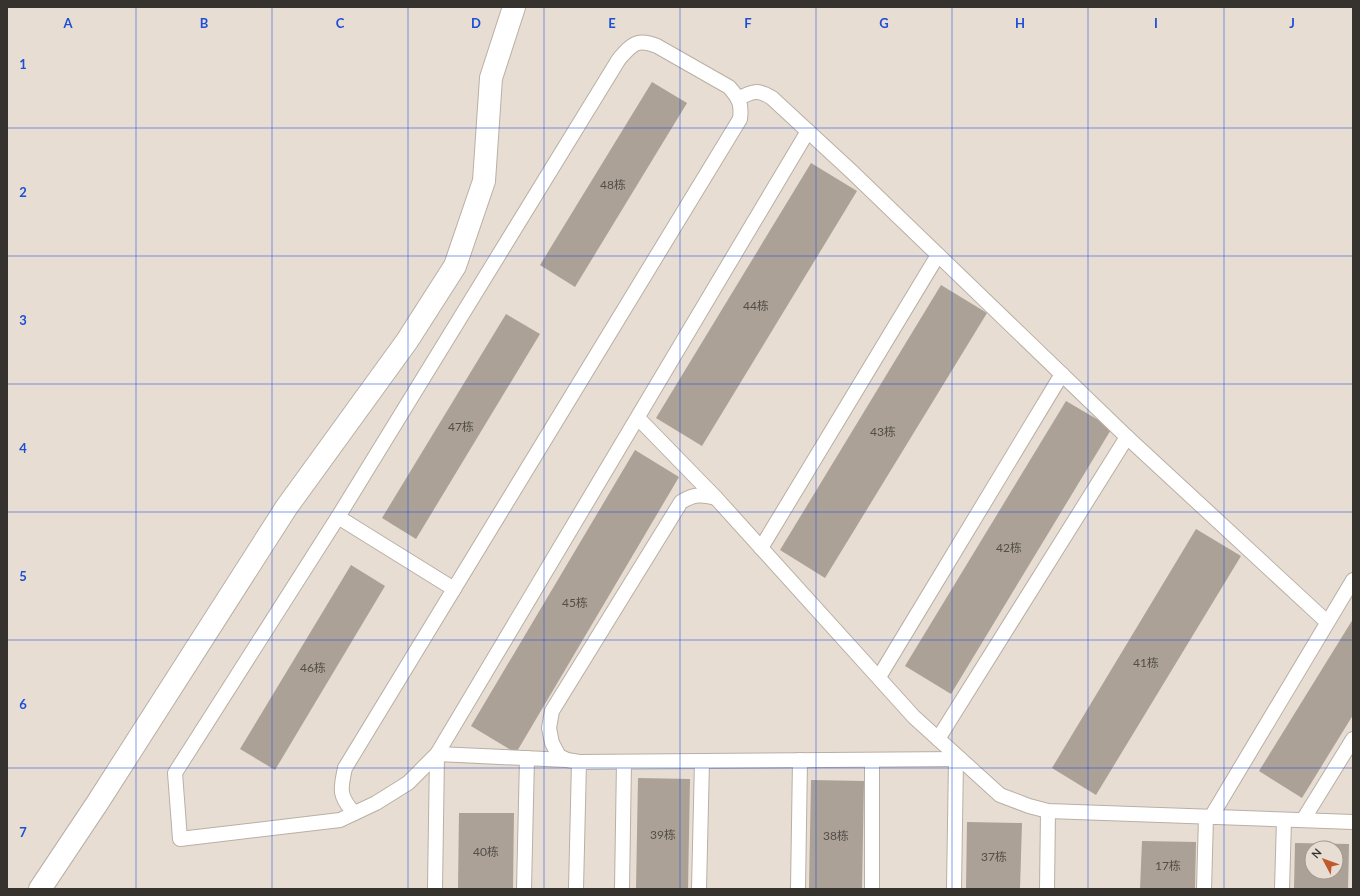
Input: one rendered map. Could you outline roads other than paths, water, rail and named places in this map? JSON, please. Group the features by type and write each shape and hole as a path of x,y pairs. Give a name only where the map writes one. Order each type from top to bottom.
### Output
{"street":[{"path":"40,889 98,802 286,508 407,341 455,266 484,181 491,78 514,7"}],"lane":[{"path":"354,813 346,804 341,794 345,768 740,119 742,107 729,87 657,46 648,42 639,42 631,45 619,59 338,517 175,773 180,839 340,820 376,803 408,783 437,754 808,131"},
{"path":"738,99 750,92 763,92 772,98 1127,437 1327,622"},
{"path":"761,548 938,255"},
{"path":"878,677 1062,374"},
{"path":"638,418 716,498 914,717 958,759 1000,795 1029,806 1048,811 1353,822"},
{"path":"938,739 1127,437"},
{"path":"573,761 559,756 552,744 549,728 552,711 681,502 691,496 704,495 716,498"},
{"path":"338,517 454,589"},
{"path":"1204,889 1209,817 1353,580"},
{"path":"1303,820 1353,739"},
{"path":"437,754 624,762 958,759"},
{"path":"435,889 437,754"},
{"path":"524,889 527,758"},
{"path":"954,889 958,759"},
{"path":"798,889 800,760"},
{"path":"872,760 872,889"},
{"path":"573,761 576,889"},
{"path":"699,889 702,761"},
{"path":"622,889 624,762"},
{"path":"1047,889 1048,811"},
{"path":"1282,889 1284,820"}]}
